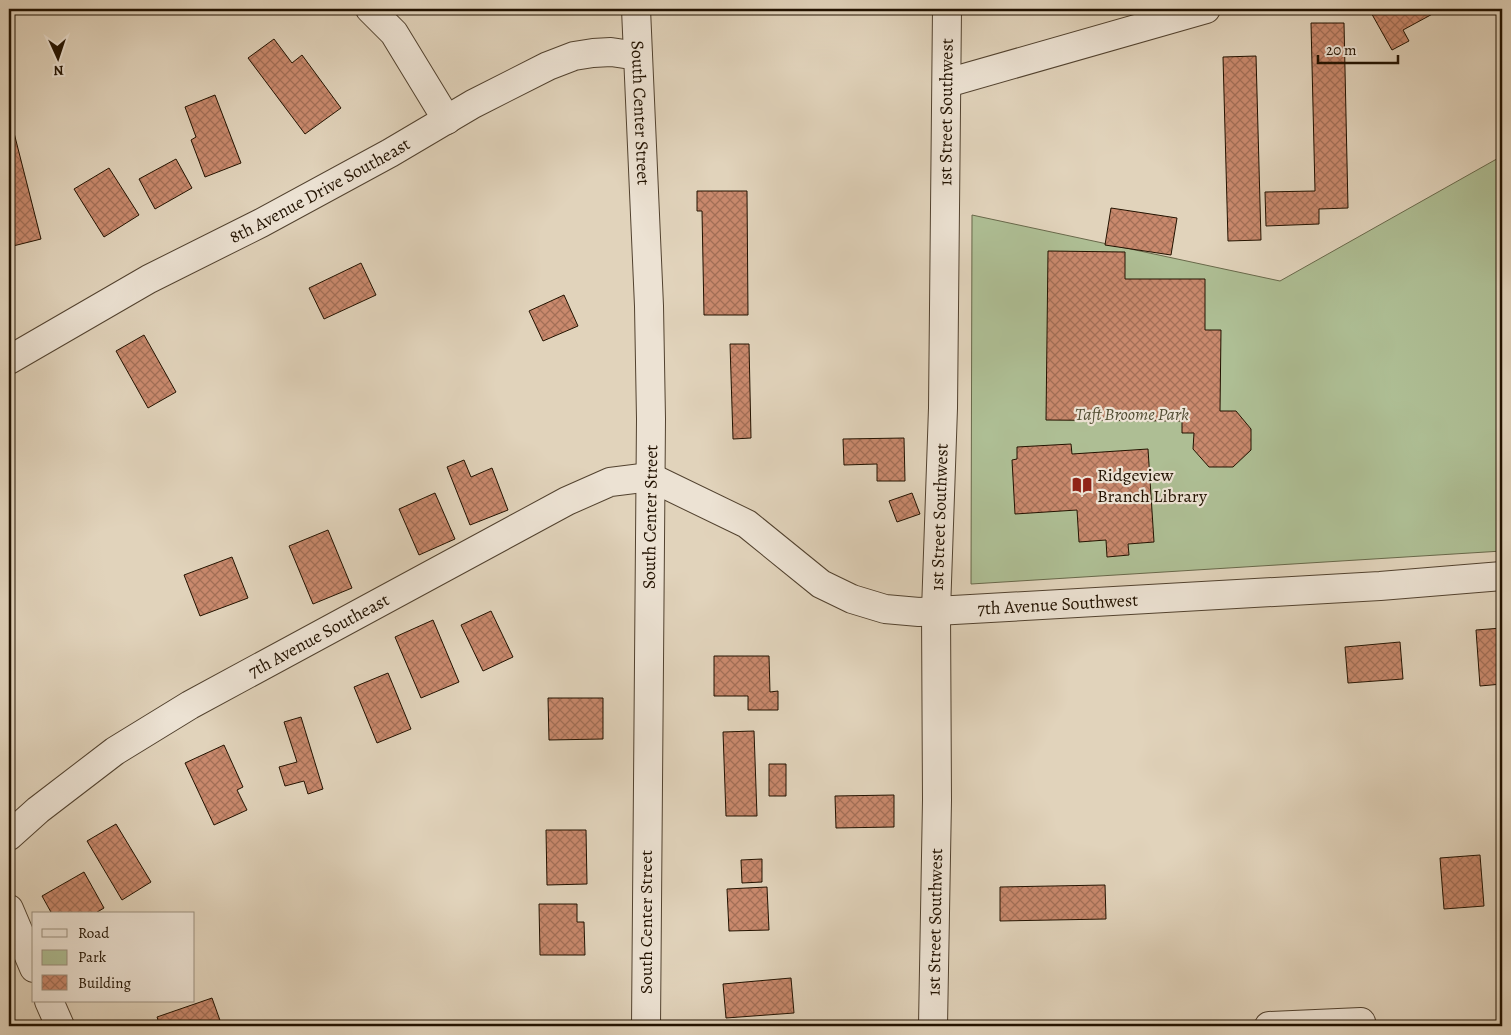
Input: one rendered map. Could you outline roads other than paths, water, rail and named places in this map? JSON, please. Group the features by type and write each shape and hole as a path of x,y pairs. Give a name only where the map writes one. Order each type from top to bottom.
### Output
{"street":[{"path":"370,9 394,33 447,120"},
{"name":"South Center Street","path":"636,9 652,419 646,1026"},
{"name":"1st Street Southwest","path":"932,1026 937,800 936,611 943,398 947,9"},
{"path":"947,83 1206,9"},
{"name":"8th Avenue Drive Southeast","path":"9,360 149,280 278,214 390,153 473,104 548,66 574,56 592,52 611,52 638,56"},
{"name":"7th Avenue Southwest","path":"650,477 746,524 821,584 852,600 885,609 919,612 1380,586 1502,576"},
{"name":"7th Avenue Southeast","path":"9,836 38,810 114,751 190,705 566,500 610,482 650,477"},
{"path":"9,909 32,963"},
{"path":"49,1002 60,1026"},
{"path":"1268,1026 1361,1024"}],"place":[{"name":"Ridgeview Branch Library","path":"1082,485"}],"park label":[{"name":"Taft Broome Park","path":"1132,414"}]}
